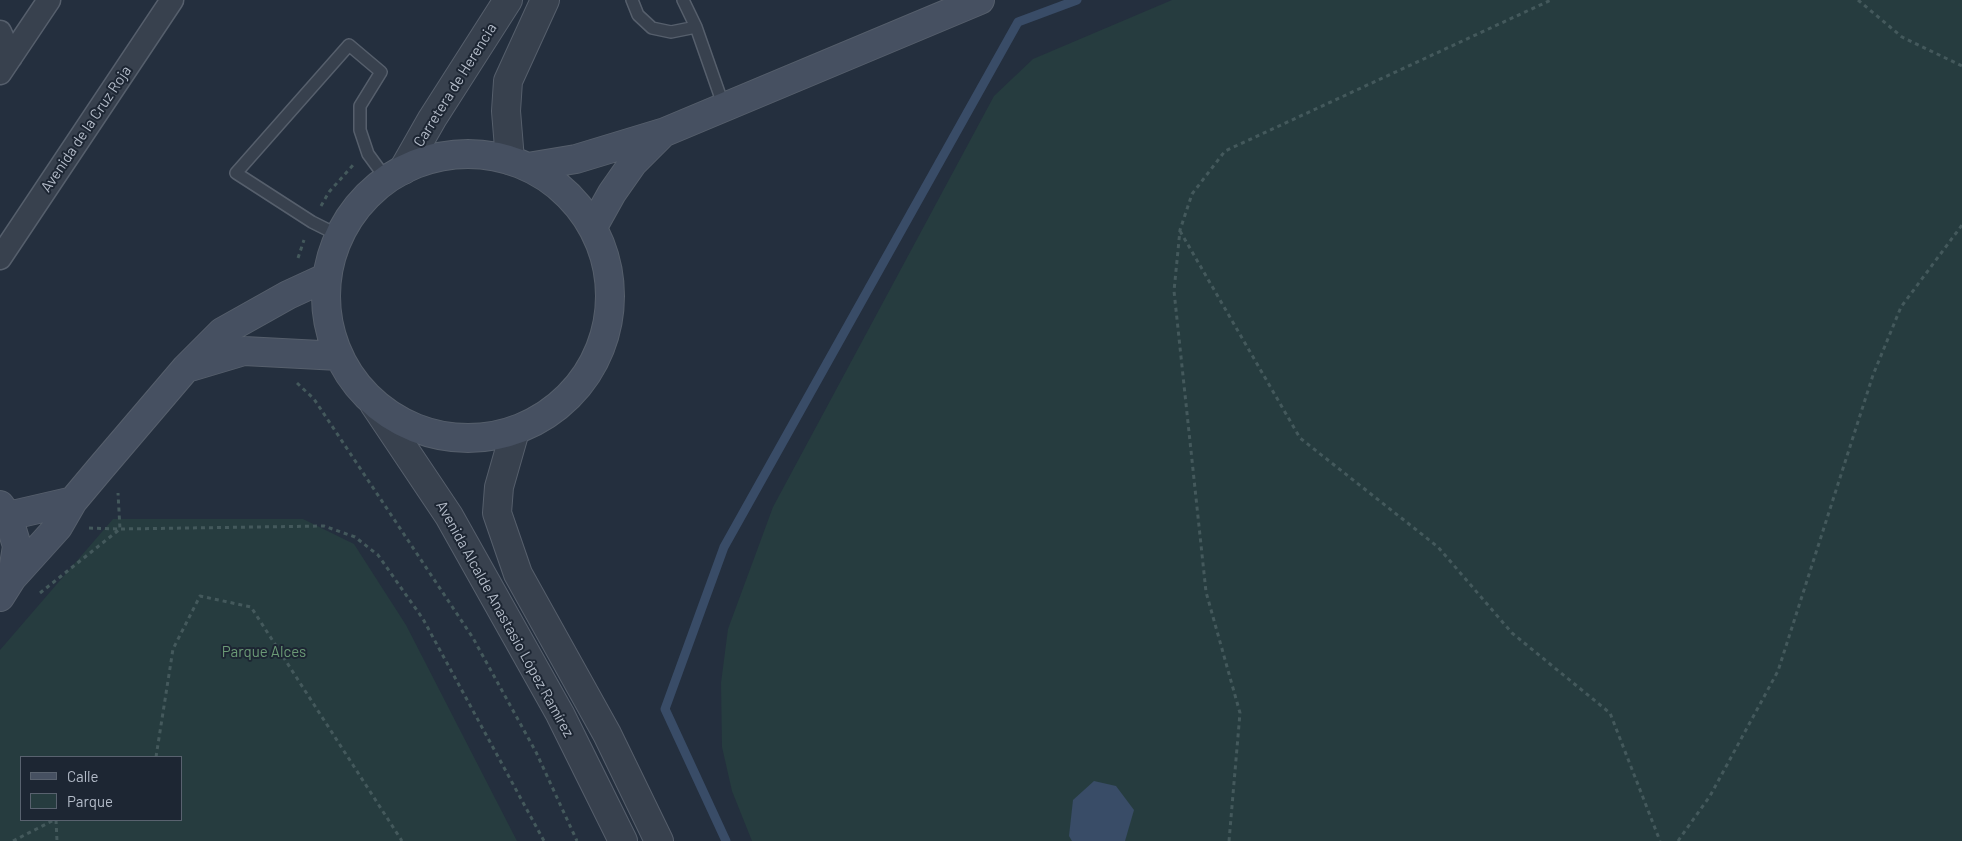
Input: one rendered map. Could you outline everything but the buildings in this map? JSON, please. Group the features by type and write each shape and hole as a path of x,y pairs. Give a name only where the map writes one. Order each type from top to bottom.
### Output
{"main road":[{"path":"519,164 576,159 664,132 980,0"},
{"path":"593,228 612,193 632,163 664,132"},
{"path":"455,155 483,155 519,164 546,177 564,191 580,208 593,228 607,266 610,307 601,347 581,383 551,412 514,431 485,438 455,438 426,433 398,421 374,404 354,382 339,356 330,331 326,304 327,277 332,256 340,236 362,202 395,175 428,160 455,155"},
{"path":"6,587 58,527 73,501 186,368 222,332 288,295 327,277"},
{"path":"186,368 244,352 339,356"},
{"path":"6,587 17,546 4,510 73,501"}],"street":[{"path":"5,65 49,0"},
{"name":"Avenida de la Cruz Roja","path":"0,258 172,0"},
{"name":"Carretera de Herencia","path":"395,175 508,0"},
{"path":"519,164 506,111 508,81 545,0"},
{"path":"0,32 5,65"},
{"name":"Avenida Alcalde Anastasio López Ramírez","path":"374,404 449,516 560,714 623,841"},
{"path":"514,431 499,487 497,513 518,574 607,734 659,841"}],"lane":[{"path":"632,0 638,15 652,28 671,32 696,27"},
{"path":"683,0 696,27 724,107"},
{"path":"340,236 312,222 236,173 348,45 381,72 360,106 360,130 368,154 395,175"}],"path":[{"path":"1229,841 1240,713 1206,592 1174,291 1180,230 1192,194 1225,151 1551,0"},
{"path":"1858,0 1902,36 1962,66"},
{"path":"296,263 312,222 329,192 352,165 368,154"},
{"path":"1678,841 1710,796 1778,672 1872,375 1901,307 1962,225"},
{"path":"1180,230 1300,438 1438,547 1512,633 1610,713 1660,841"},
{"path":"292,377 314,399 473,638 536,752 578,841"},
{"path":"117,487 120,529"},
{"path":"58,527 120,529 324,526 355,538 378,555 423,619 544,841"},
{"path":"38,595 120,529"},
{"path":"156,756 173,649 200,596 251,607 402,841"},
{"path":"13,841 53,821"},
{"path":"55,821 57,841"}],"green space":[{"path":"1172,0 1962,0 1962,841 752,841 732,791 722,747 721,683 728,629 773,507 994,96 1033,59"},
{"name":"Parque Alces","path":"113,519 303,519 354,544 406,625 517,841 0,841 0,650"}],"water":[{"path":"1094,781 1116,786 1134,810 1125,841 1072,841 1069,836 1073,800"}],"waterway":[{"path":"726,841 665,709 724,547 1018,22 1077,0"}]}
